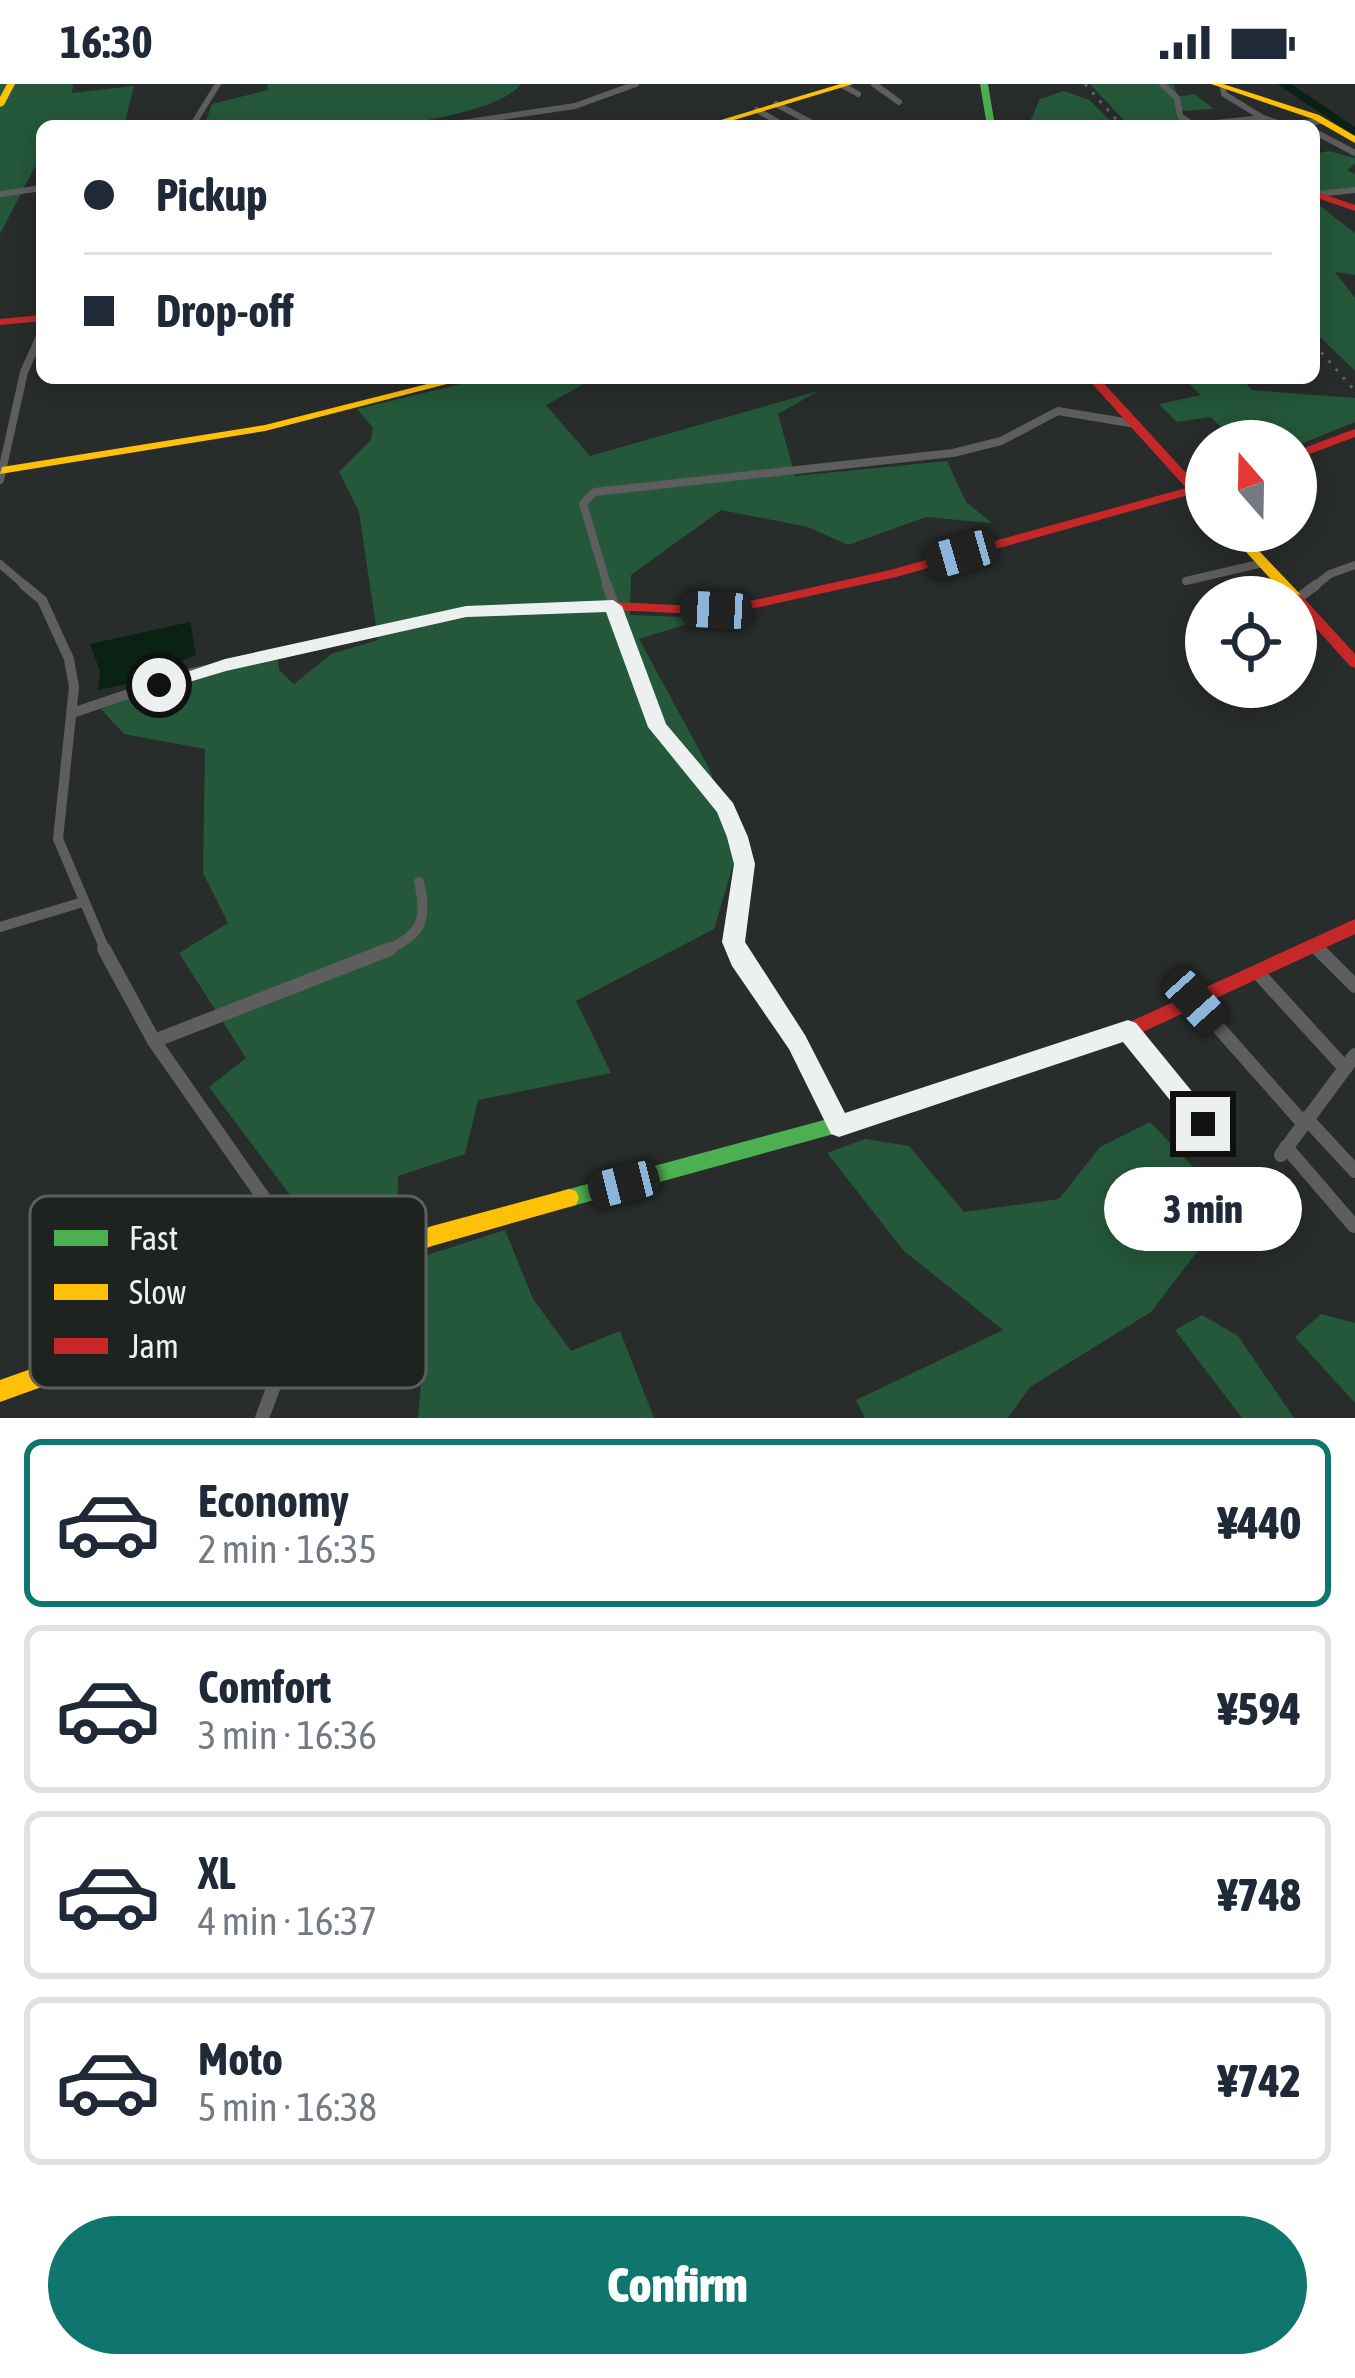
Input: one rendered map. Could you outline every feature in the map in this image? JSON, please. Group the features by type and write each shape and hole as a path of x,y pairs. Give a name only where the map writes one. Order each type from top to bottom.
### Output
{"main road":[{"path":"0,105 11,84"},
{"path":"984,84 990,120"},
{"path":"1219,86 1261,98 1304,120"},
{"path":"724,120 850,88"},
{"path":"1322,129 1355,140"},
{"path":"1320,195 1355,208"},
{"path":"0,322 36,319"},
{"path":"1,476 265,428 440,384"},
{"path":"1099,384 1185,475"},
{"path":"1317,448 1355,434"},
{"path":"613,606 716,610 760,603 1185,497"},
{"path":"1253,552 1276,576"},
{"path":"1317,621 1355,663"},
{"path":"426,1238 839,1126 1128,1030 1355,926"},
{"path":"0,1391 30,1380"}],"street":[{"path":"196,120 218,84"},
{"path":"486,120 590,103 636,84"},
{"path":"874,84 898,101"},
{"path":"1162,84 1178,98 1184,120"},
{"path":"1219,86 1269,120"},
{"path":"1236,101 1261,98"},
{"path":"776,104 806,120"},
{"path":"757,110 774,120"},
{"path":"509,120 516,116"},
{"path":"1242,120 1263,118"},
{"path":"1322,129 1355,153"},
{"path":"0,194 36,189"},
{"path":"1320,194 1355,190"},
{"path":"1,476 24,372 36,345"},
{"path":"839,1126 797,1042 743,966 734,942 745,864 738,837 726,809 657,727 583,508 588,497 600,490 953,453 1000,441 1058,411 1136,424"},
{"path":"1206,576 1263,562"},
{"path":"0,564 37,593 69,658 72,713 57,823 63,856 154,1041 266,1196"},
{"path":"1317,583 1355,565"},
{"path":"72,713 188,674 466,612 613,606"},
{"path":"154,1041 409,941 418,931 425,904 418,882"},
{"path":"0,927 83,902"},
{"path":"1314,945 1355,986"},
{"path":"1257,973 1350,1061 1284,1151 1354,1226"},
{"path":"1195,1001 1355,1171"},
{"path":"1128,1030 1203,1124"},
{"path":"262,1418 273,1388"}],"green space":[{"path":"0,84 73,84 72,93 134,86 126,120 36,120 36,165 0,234"},
{"path":"267,84 521,84 497,101 428,120 206,120 212,104 268,90"},
{"path":"1090,84 1173,84 1178,97 1194,94 1214,109 1182,111 1182,120 1123,120"},
{"path":"1064,91 1089,100 1110,120 1031,120 1040,99"},
{"path":"1320,153 1355,158 1347,170 1355,174 1355,188 1320,193"},
{"path":"1320,206 1355,233 1355,275 1335,272 1355,298 1355,371 1320,337"},
{"path":"461,384 584,384 546,405 590,456 818,391 778,414 795,476 947,461 966,502 992,523 926,517 848,545 808,527 721,510 631,575 630,615 707,618 639,639 709,768 738,849 714,929 576,1001 611,1073 478,1100 465,1154 398,1176 398,1196 291,1196 209,1087 246,1058 179,953 228,923 203,873 205,749 124,734 101,709 190,677 278,658 279,670 294,684 331,654 378,640 359,512 339,472 371,440 373,428 357,409"},
{"path":"1189,384 1246,384 1252,390 1355,398 1355,422 1317,437 1317,420 1210,417 1177,422 1159,404 1201,395"},
{"path":"1150,1122 1226,1201 1197,1252 1151,1312 1030,1387 1008,1418 865,1418 856,1400 1003,1330 904,1251 827,1153 865,1139 909,1146 964,1212 1059,1199 1100,1147"},
{"path":"505,1230 533,1299 571,1351 620,1331 654,1418 418,1418 421,1388 426,1388 426,1255"},
{"path":"1321,1314 1355,1323 1355,1403 1295,1337"},
{"path":"1202,1315 1238,1336 1294,1418 1242,1418 1175,1330"}],"shaded area":[{"path":"190,622 196,655 126,684 98,690 100,671 90,644"}],"waterway":[{"path":"1283,84 1355,132"}],"railway":[{"path":"1085,84 1117,120"},
{"path":"1320,351 1355,391"}],"traffic: fast":[{"path":"984,84 990,120"},
{"path":"569,1198 917,1103 1009,1071"}],"traffic: slow":[{"path":"0,105 11,84"},
{"path":"726,120 849,84"},
{"path":"1215,84 1316,117 1355,140"},
{"path":"2,471 265,428 440,384"},
{"path":"1253,552 1275,576"},
{"path":"426,1238 569,1198"},
{"path":"0,1391 30,1380"}],"traffic: jam":[{"path":"1320,196 1355,208"},
{"path":"0,322 36,319"},
{"path":"1098,384 1185,479"},
{"path":"1317,447 1355,433"},
{"path":"613,606 717,611 760,603 891,574 1185,492"},
{"path":"1317,621 1355,663"},
{"path":"1009,1071 1128,1031 1355,926"}],"route":[{"path":"159,685 225,665 466,612 613,606 657,727 726,809 738,837 745,864 734,942 743,966 797,1042 839,1126 1128,1030 1203,1124"}]}
